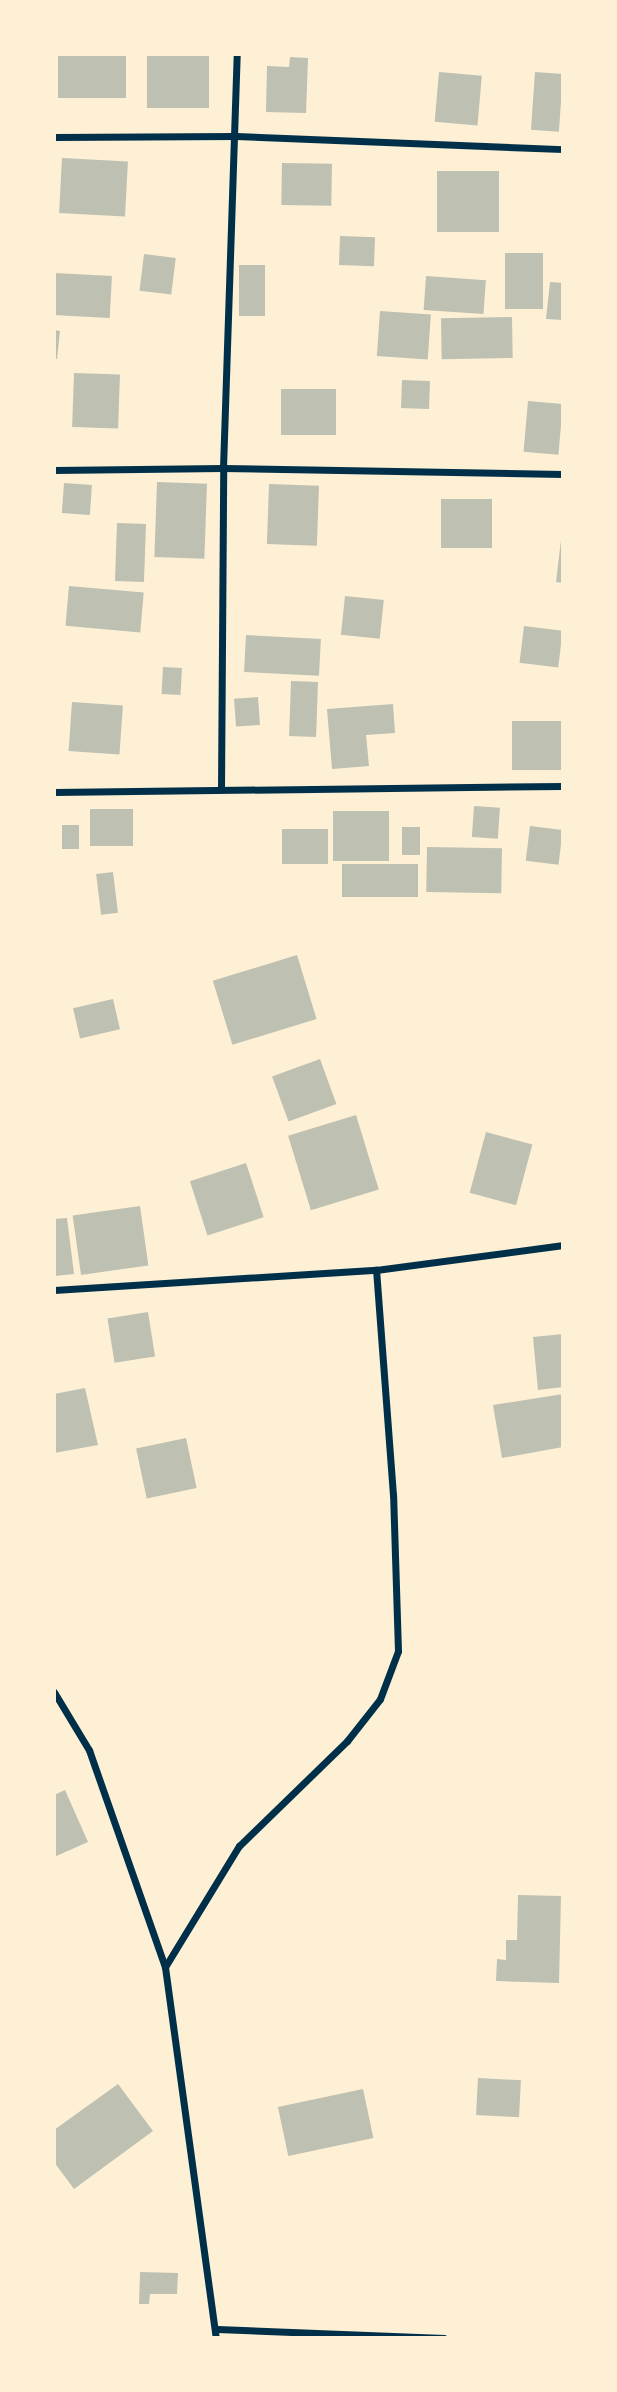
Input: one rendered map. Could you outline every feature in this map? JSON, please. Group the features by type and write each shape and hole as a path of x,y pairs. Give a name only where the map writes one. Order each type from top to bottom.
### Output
{"street":[{"path":"221,789 223,468 237,54"},
{"path":"54,136 236,136 563,149"},
{"path":"54,470 223,468 563,474"},
{"path":"54,792 563,786"},
{"path":"54,1290 376,1270 563,1245"},
{"path":"165,1966 239,1846 347,1741 380,1699 398,1651 393,1495 376,1270"},
{"path":"54,1692 89,1751 165,1966 217,2329 216,2338"},
{"path":"217,2329 444,2338"}],"building":[{"path":"58,54 126,54 126,98 58,98"},
{"path":"147,54 209,54 209,108 147,108"},
{"path":"290,57 308,58 306,113 266,112 267,66 289,67"},
{"path":"439,72 482,76 477,126 435,122"},
{"path":"535,72 563,74 559,132 531,130"},
{"path":"62,158 128,161 125,216 59,213"},
{"path":"282,163 332,164 331,206 281,205"},
{"path":"437,171 499,171 499,232 437,232"},
{"path":"340,236 375,237 374,266 339,265"},
{"path":"505,253 543,253 543,309 505,309"},
{"path":"144,254 176,258 171,295 139,291"},
{"path":"239,265 265,265 265,316 239,316"},
{"path":"55,273 112,276 110,318 54,315"},
{"path":"426,276 486,280 483,314 424,310"},
{"path":"550,282 563,283 563,320 546,319"},
{"path":"380,311 431,315 428,359 377,356"},
{"path":"512,317 513,358 442,359 441,318"},
{"path":"54,330 60,331 57,359 54,359"},
{"path":"74,373 120,375 118,429 72,427"},
{"path":"402,380 430,381 429,409 401,408"},
{"path":"281,389 336,389 336,435 281,435"},
{"path":"528,401 563,404 558,455 524,452"},
{"path":"157,482 207,484 204,559 154,557"},
{"path":"64,483 92,485 90,515 62,513"},
{"path":"269,484 319,486 317,546 267,544"},
{"path":"441,499 492,499 492,548 441,548"},
{"path":"117,523 146,524 144,582 115,581"},
{"path":"563,540 563,583 556,582"},
{"path":"69,586 144,593 140,632 66,626"},
{"path":"345,596 384,600 380,639 341,635"},
{"path":"524,626 563,631 558,667 519,663"},
{"path":"246,635 321,639 319,676 244,672"},
{"path":"163,667 182,668 181,695 162,694"},
{"path":"291,681 318,682 316,737 289,736"},
{"path":"258,697 260,725 236,727 234,699"},
{"path":"72,702 123,706 119,754 69,751"},
{"path":"393,704 395,733 366,735 369,766 332,769 327,709"},
{"path":"512,721 563,721 563,770 512,770"},
{"path":"474,806 500,808 498,839 472,837"},
{"path":"90,809 133,809 133,846 90,846"},
{"path":"333,811 389,811 389,861 333,861"},
{"path":"62,825 79,825 79,849 62,849"},
{"path":"530,826 563,830 558,865 526,861"},
{"path":"402,827 420,827 420,855 402,855"},
{"path":"282,829 328,829 328,864 282,864"},
{"path":"427,847 502,848 501,893 426,892"},
{"path":"342,864 418,864 418,897 342,897"},
{"path":"113,872 118,913 101,915 96,874"},
{"path":"297,955 317,1019 232,1045 213,981"},
{"path":"113,999 120,1029 80,1038 73,1008"},
{"path":"320,1059 336,1104 288,1122 272,1076"},
{"path":"356,1115 379,1190 311,1210 288,1136"},
{"path":"486,1132 532,1144 516,1205 470,1193"},
{"path":"246,1163 264,1217 208,1235 190,1181"},
{"path":"140,1206 148,1265 81,1275 73,1215"},
{"path":"67,1218 74,1274 54,1276 54,1219"},
{"path":"148,1312 155,1356 115,1363 108,1318"},
{"path":"563,1334 563,1387 538,1390 533,1337"},
{"path":"85,1388 98,1445 54,1453 54,1394"},
{"path":"563,1394 563,1447 502,1458 493,1405"},
{"path":"186,1438 197,1488 147,1498 136,1449"},
{"path":"65,1790 88,1842 54,1857 54,1795"},
{"path":"518,1895 561,1896 559,1983 496,1981 497,1959 506,1960 506,1940 517,1940"},
{"path":"478,2078 521,2080 519,2117 476,2115"},
{"path":"118,2084 153,2131 74,2189 54,2162 54,2130"},
{"path":"363,2089 373,2138 288,2156 278,2107"},
{"path":"140,2272 178,2273 177,2294 150,2294 149,2304 139,2304"}]}
